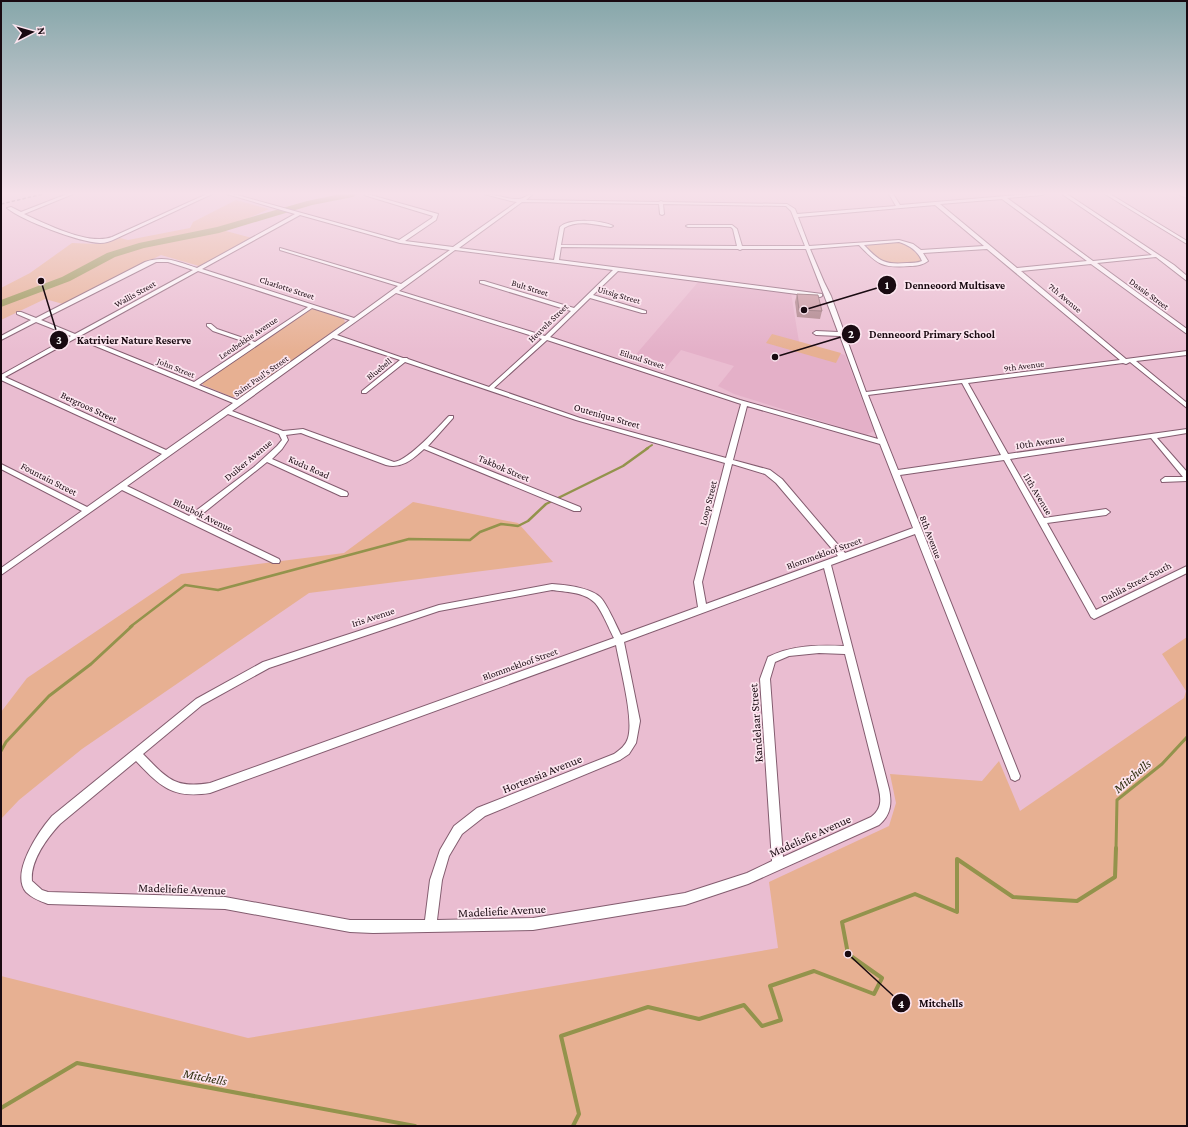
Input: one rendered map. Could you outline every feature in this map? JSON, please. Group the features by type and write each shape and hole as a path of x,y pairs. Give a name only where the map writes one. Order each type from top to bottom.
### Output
{"street":[{"name":"Wallis Street","path":"1,377 240,247"},
{"path":"435,247 824,295"},
{"name":"Saint Paul's Street","path":"1,572 457,247"},
{"path":"556,261 559,247"},
{"path":"595,247 740,249 826,247"},
{"path":"862,247 876,261 887,266 923,263 925,259 913,247"},
{"path":"920,252 988,247"},
{"name":"7th Avenue","path":"988,247 1187,406"},
{"name":"Dassie Street","path":"1071,247 1187,332"},
{"path":"1141,247 1172,266 1187,279"},
{"name":"8th Avenue","path":"808,248 821,282 824,295 830,305 842,334 917,530 1015,776"},
{"path":"282,249 404,286"},
{"path":"1017,270 1155,256"},
{"name":"Charlotte Street","path":"36,320 155,260 168,260 200,269 355,320"},
{"name":"Heuvels Street","path":"490,389 546,338 617,269"},
{"name":"Bult Street","path":"482,282 574,310"},
{"name":"Eiland Street","path":"395,291 546,338 744,403 884,443"},
{"name":"Uitsig Street","path":"589,296 644,312"},
{"name":"Leeubekkie Avenue","path":"194,385 312,306"},
{"name":"John Street","path":"18,313 238,403"},
{"path":"1,338 36,320"},
{"path":"209,325 215,330 255,344"},
{"path":"816,333 842,334"},
{"name":"Outeniqua Street","path":"334,336 578,419 762,470 772,475 783,485 844,557"},
{"name":"9th Avenue","path":"864,394 1187,353"},
{"name":"Bluebell","path":"364,392 405,359"},
{"name":"Bergroos Street","path":"1,377 168,454"},
{"name":"11th Avenue","path":"964,382 1005,458 1043,521 1094,616"},
{"name":"Loop Street","path":"702,608 698,582 744,403"},
{"name":"Duiker Avenue","path":"189,520 266,459 283,443 284,437 282,433 227,410"},
{"path":"282,433 295,431 308,432 392,464 402,463 422,446 451,417"},
{"name":"10th Avenue","path":"896,473 1187,431"},
{"path":"1153,437 1187,478"},
{"name":"Takbok Street","path":"422,446 577,510"},
{"name":"Kudu Road","path":"266,459 344,494"},
{"name":"Fountain Street","path":"1,466 87,510"},
{"path":"1165,480 1187,478"},
{"name":"Bloubok Avenue","path":"122,487 276,561"},
{"path":"1043,521 1106,512"},
{"name":"Blommekloof Street","path":"137,756 172,788 204,789 619,640 702,608 917,530"},
{"name":"Madeliefie Avenue","path":"137,756 56,820 43,836 32,854 26,875 28,886 37,894 48,898 67,899 201,901 230,904 350,926 373,927 533,924 686,899 748,878 778,865 875,821 884,811 885,795 827,563"},
{"name":"Dahlia Street South","path":"1094,616 1187,569"},
{"name":"Iris Avenue","path":"137,756 199,702 257,669 439,608 552,587 564,587 591,595 598,600 619,640"},
{"name":"Hortensia Avenue","path":"430,926 436,880 451,840 463,825 481,812 608,761 626,751 635,733 635,721 619,640"},
{"name":"Kandelaar Street","path":"778,865 765,679 767,671 771,660 787,653 807,650 849,650"}],"shaded area":[{"path":"67,247 236,247 199,266 161,255 63,304 45,299 1,320 1,288 30,273"},
{"path":"867,247 910,247 923,260 914,263 889,263 876,257"},
{"path":"699,281 791,293 799,342 845,355 874,431 866,435 734,394 718,386 734,366 681,350 665,369 632,359"},
{"path":"314,309 344,319 345,323 242,396 232,397 203,385 202,382 308,310"},
{"path":"772,334 841,353 836,363 766,343"},
{"path":"413,502 518,523 553,562 309,593 82,749 19,800 1,819 1,712 27,678 181,574 344,553"},
{"path":"1187,637 1187,1126 1,1126 1,976 248,1038 778,948 769,882 889,826 896,803 890,774 982,781 999,761 1020,811 1184,698 1186,691 1162,654"}],"building":[{"path":"797,294 818,295 822,311 799,310"}],"waterway":[{"path":"1,304 66,279 111,255 137,247"},
{"path":"646,449 652,445"},
{"path":"130,627 185,585 218,590 409,539 470,540 480,532 501,524 518,526 528,521 546,504 623,466 648,448"},
{"path":"1,751 6,742 49,696 91,664 132,626"},
{"name":"Mitchells","path":"1116,849 1117,800 1162,764 1187,737"},
{"name":"Mitchells","path":"573,1126 579,1114 561,1036 648,1007 699,1019 744,1005 762,1026 781,1020 770,986 814,971 874,994 882,978 848,954 842,922 915,894 957,912 957,859 1013,897 1077,901 1115,877 1116,848"},
{"name":"Mitchells","path":"1,1108 77,1063 415,1126"}],"place":[{"name":"Katrivier Nature Reserve","path":"41,281"},
{"name":"Denneoord Multisave","path":"804,310"},
{"name":"Denneoord Primary School","path":"775,357"},
{"name":"Mitchells","path":"848,954"}]}
